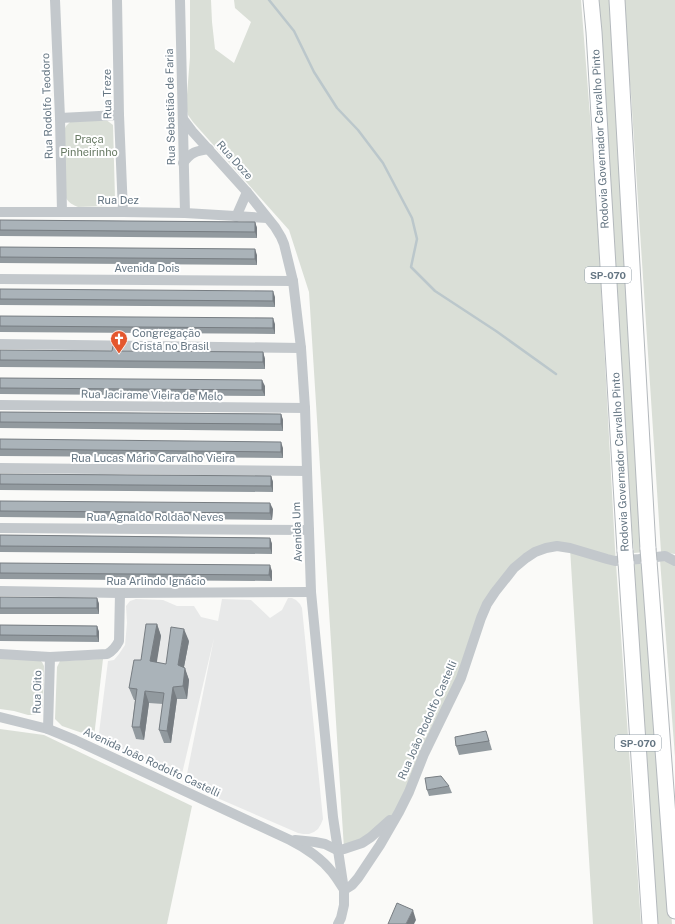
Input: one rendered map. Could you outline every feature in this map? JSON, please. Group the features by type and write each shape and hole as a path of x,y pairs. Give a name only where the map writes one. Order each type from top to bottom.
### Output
{"highway":[{"name":"Rodovia Governador Carvalho Pinto","path":"591,0 625,556 650,924"},
{"name":"Rodovia Governador Carvalho Pinto","path":"617,0 648,555 675,910"}],"street":[{"name":"Rua Rodolfo Teodoro","path":"55,0 62,212"},
{"name":"Rua Treze","path":"117,0 123,212"},
{"name":"Rua Sebastião de Faria","path":"180,0 185,213"},
{"path":"60,118 120,115"},
{"name":"Rua Doze","path":"183,119 247,192 267,218"},
{"path":"183,163 194,152 209,149"},
{"path":"236,217 247,192"},
{"name":"Rua Dez","path":"0,212 185,213 267,218"},
{"name":"Avenida Um","path":"267,218 281,237 293,281 301,348 305,408 311,592 337,850 344,890"},
{"name":"Avenida Dois","path":"0,279 293,281"},
{"path":"0,344 301,348"},
{"name":"Rua Jacirame Vieira de Melo","path":"0,405 305,408"},
{"name":"Rua Lucas Mário Carvalho Vieira","path":"0,468 306,471"},
{"name":"Rua Agnaldo Roldão Neves","path":"0,528 309,530"},
{"name":"Rua João Rodolfo Castelli","path":"344,890 352,885 358,878 380,845 399,812 409,792 424,754 461,678 487,604 514,568 535,552 556,546 570,548 606,559 627,560 665,556 675,561"},
{"name":"Rua Arlindo Ignácio","path":"0,591 120,593 311,592"},
{"path":"0,654 50,657 107,654 113,651 119,641 120,593"},
{"name":"Rua Oito","path":"48,729 50,657"},
{"name":"Avenida João Rodolfo Castelli","path":"0,717 48,729 75,740 290,840 305,848 319,859 332,872 344,890"},
{"path":"290,840 325,844 337,850 344,849 362,843 380,830 399,812"},
{"path":"338,924 344,905 344,890"}],"shaded area":[{"path":"288,598 296,600 302,608 323,819 318,829 309,834 298,833 185,784 214,638 181,778 98,741 108,661 114,660 125,645 127,623 126,606 130,601 136,599 163,600 177,606 194,606 201,617 218,621 222,599 251,600 270,618 282,610"}],"green space":[{"path":"190,0 211,0 215,49 234,63 251,22 235,8 234,0 581,0 596,193 615,549 641,924 593,924 570,548 546,548 495,587 467,661 397,816 344,849 309,292 289,230 188,115 186,107 190,57"},
{"path":"595,0 609,0 613,55 646,552 634,553 625,450"},
{"path":"621,0 675,0 675,554 661,552 631,94"},
{"name":"Praça Pinheirinho","path":"105,119 113,125 115,199 113,204 108,206 78,207 71,204 66,198 63,133 66,126 71,121"},
{"path":"660,560 675,564 675,757"},
{"path":"646,562 672,924 657,924 634,563"},
{"path":"0,656 38,659 42,662 44,666 43,707 35,715 0,709"},
{"path":"103,659 94,737 62,726 55,719 57,667 60,661"},
{"path":"0,729 44,735 192,806 167,924 0,924"}],"building":[{"path":"0,220 255,222 255,232 0,230"},
{"path":"0,247 255,249 255,259 0,257"},
{"path":"0,289 273,291 273,301 0,299"},
{"path":"0,316 273,318 273,328 0,326"},
{"path":"113,346 120,346 120,351 263,352 263,362 0,360 0,350 112,351"},
{"path":"0,378 262,380 262,390 0,388"},
{"path":"0,412 281,414 281,424 0,422"},
{"path":"0,439 281,442 281,452 0,449"},
{"path":"0,474 271,476 271,486 0,484"},
{"path":"0,501 270,503 270,513 0,511"},
{"path":"0,535 270,538 270,548 0,546"},
{"path":"0,563 270,565 269,575 0,573"},
{"path":"0,597 97,598 97,608 0,608"},
{"path":"146,624 157,624 150,661 166,664 171,627 184,629 178,665 185,668 183,686 173,687 167,731 159,730 164,693 145,691 140,727 132,727 137,689 129,688 134,660 141,660"},
{"path":"0,625 97,626 97,636 0,635"},
{"path":"486,731 489,741 456,746 455,737"},
{"path":"441,776 449,786 427,790 425,778"},
{"path":"397,903 413,910 406,924 388,924"}],"waterway":[{"path":"269,0 294,31 314,72 337,108 358,130 383,163 412,218 417,239 411,267 435,291 496,331 556,374"}],"place":[{"name":"Congregação Cristã no Brasil","path":"119,354"}]}
